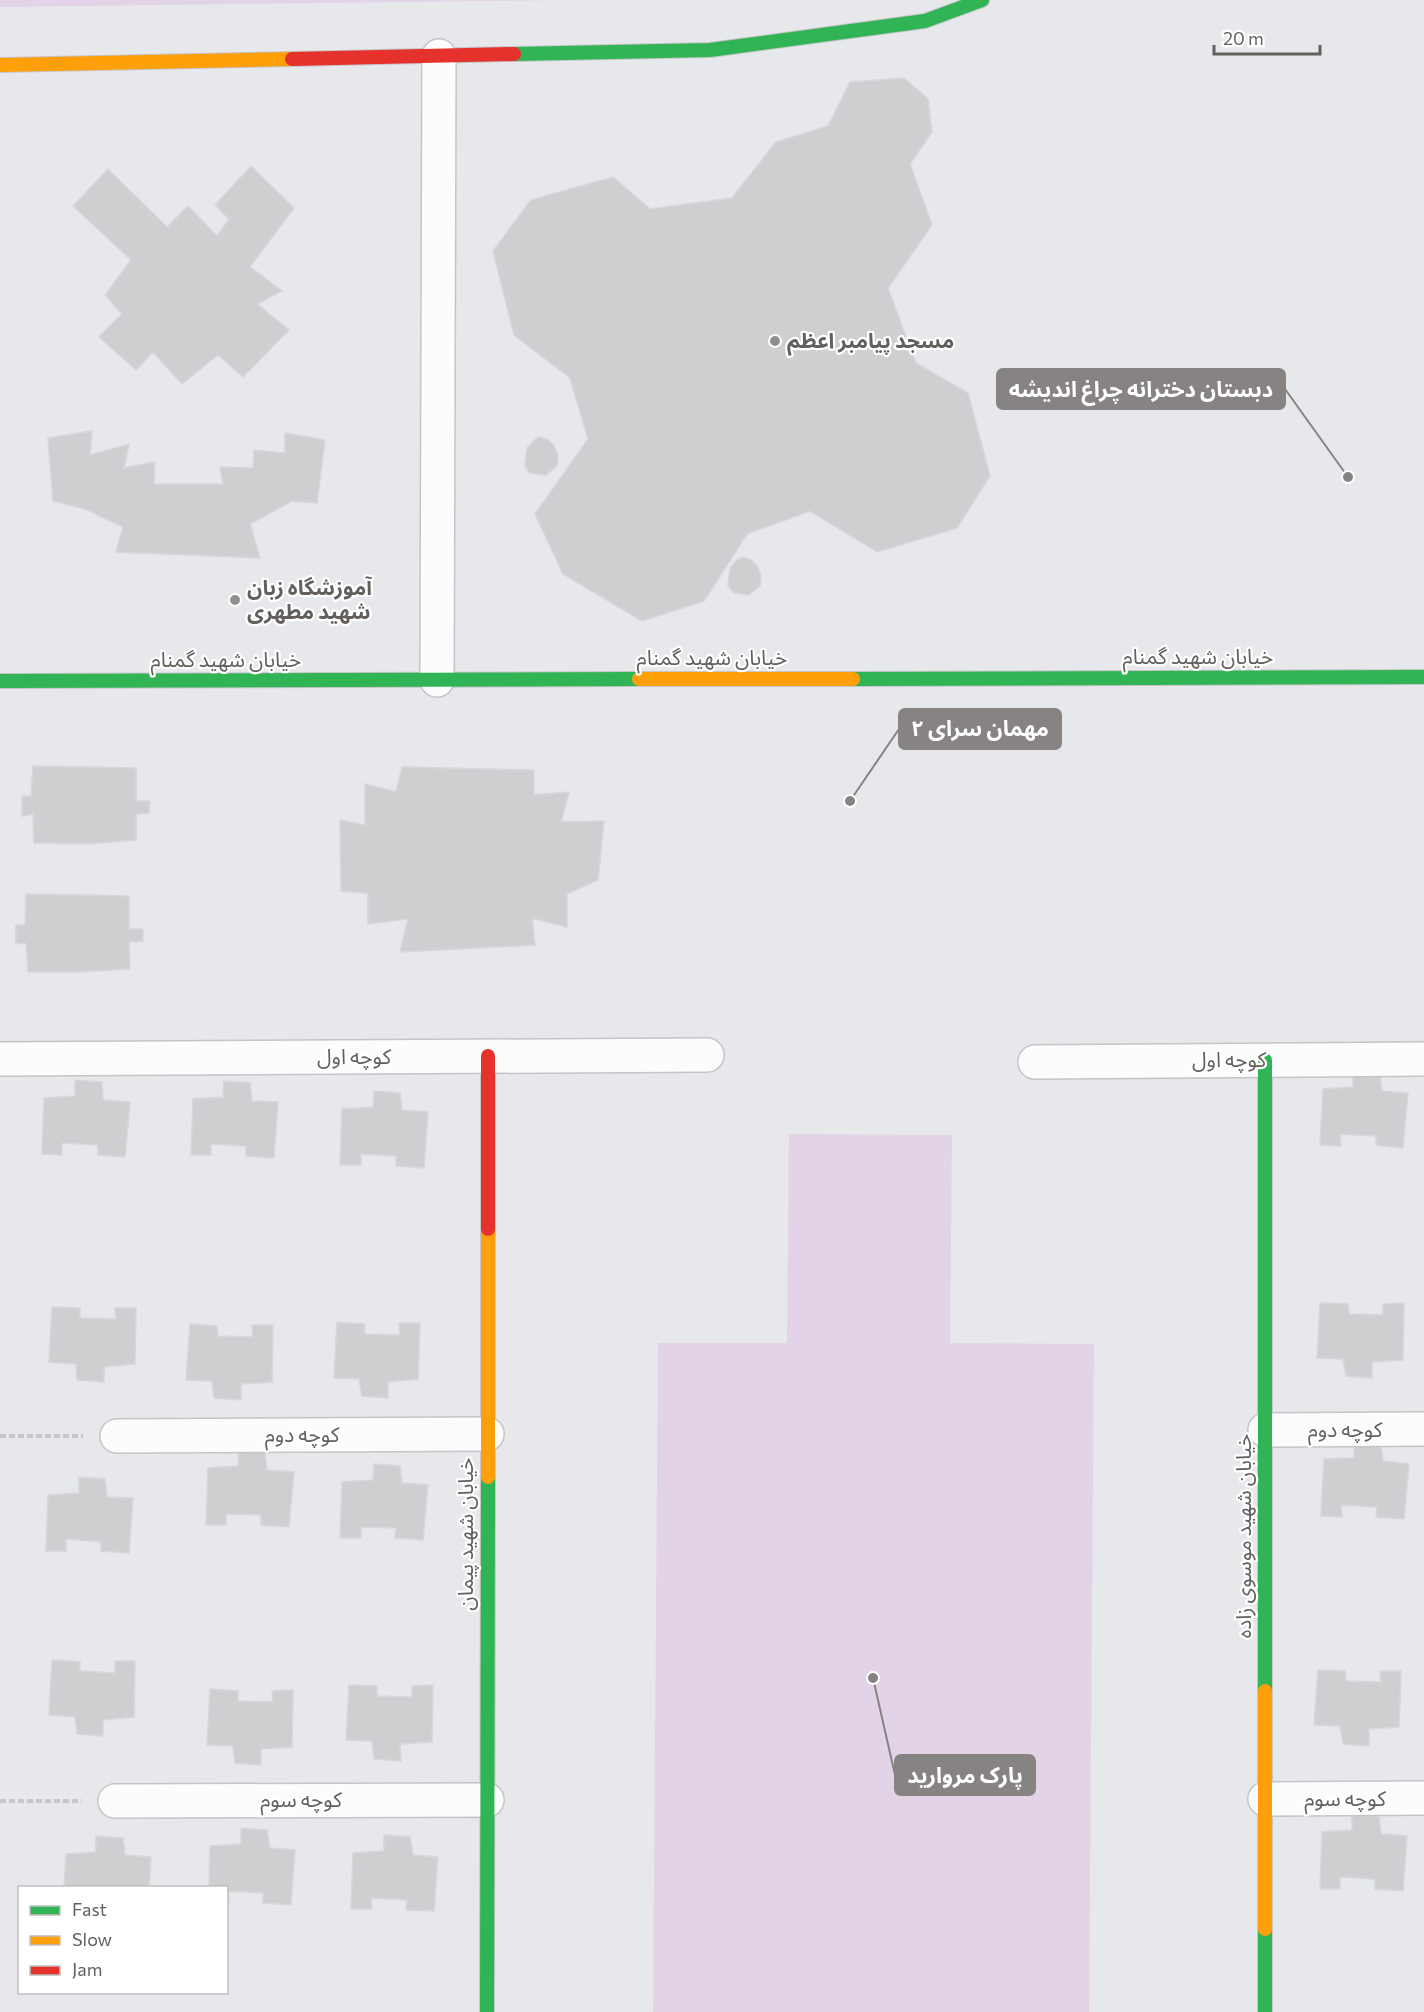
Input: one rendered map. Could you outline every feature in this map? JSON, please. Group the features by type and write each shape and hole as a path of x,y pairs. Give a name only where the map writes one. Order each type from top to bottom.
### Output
{"street":[{"path":"0,65 710,50 925,21 982,0"},
{"path":"436,680 439,56"},
{"name":"خیابان شهید گمنام","path":"0,681 1424,677"},
{"name":"کوچه اول","path":"0,1059 707,1055"},
{"name":"خیابان شهید پیمان","path":"487,2012 488,1056"},
{"name":"کوچه اول","path":"1035,1062 1424,1059"},
{"name":"خیابان شهید موسوی زاده","path":"1264,1060 1265,2012"},
{"name":"کوچه دوم","path":"1265,1430 1424,1429"},
{"name":"کوچه دوم","path":"117,1436 487,1434"},
{"name":"کوچه سوم","path":"1265,1799 1424,1798"},
{"name":"کوچه سوم","path":"115,1801 487,1800"}],"path":[{"path":"0,1436 117,1436"},
{"path":"0,1801 115,1801"}],"shaded area":[{"path":"0,0 566,0 0,7"},
{"path":"789,1134 952,1135 950,1343 1094,1344 1089,2012 653,2012 658,1343 787,1343"}],"building":[{"path":"904,78 928,99 932,132 910,164 932,225 888,288 916,363 968,393 990,476 957,528 877,552 810,511 747,534 704,601 642,621 563,574 535,514 588,439 570,378 514,335 493,251 531,200 613,177 650,209 732,198 776,142 828,126 850,82"},
{"path":"251,166 294,208 250,267 282,291 257,304 289,330 243,377 218,355 182,384 153,352 136,370 99,337 122,314 105,295 131,260 73,206 108,169 167,227 188,206 217,236 229,219 215,205"},
{"path":"92,431 90,455 129,444 124,468 155,462 154,484 223,484 220,467 253,468 254,450 285,453 285,433 325,440 317,503 292,501 250,524 260,558 116,552 123,527 85,509 53,501 48,438"},
{"path":"540,437 548,440 554,446 558,455 557,466 546,475 530,473 525,466 527,448"},
{"path":"743,557 751,560 757,566 761,575 760,586 749,595 734,593 728,586 730,568"},
{"path":"33,766 136,768 136,801 150,801 149,813 136,814 136,840 85,844 34,843 33,814 22,816 22,796 31,796"},
{"path":"402,767 534,770 534,795 569,792 561,822 604,821 598,880 567,894 567,927 532,918 535,945 400,952 408,919 368,924 368,893 341,891 340,820 365,825 365,784 396,792"},
{"path":"26,894 129,896 129,929 143,929 143,941 129,942 130,969 28,972 26,943 16,944 16,925 25,925"},
{"path":"1353,1071 1380,1074 1382,1091 1408,1093 1403,1148 1376,1145 1376,1136 1340,1134 1341,1146 1320,1145 1323,1089 1353,1087"},
{"path":"75,1080 102,1082 103,1100 130,1102 125,1157 98,1155 98,1145 62,1143 62,1155 42,1154 44,1098 75,1096"},
{"path":"224,1081 250,1083 252,1101 278,1102 274,1158 246,1156 246,1146 211,1144 211,1155 191,1155 193,1099 223,1097"},
{"path":"374,1091 400,1093 402,1110 428,1112 424,1168 396,1166 396,1156 361,1154 361,1165 340,1165 342,1109 373,1107"},
{"path":"1320,1303 1348,1304 1349,1314 1383,1315 1383,1304 1404,1303 1403,1360 1372,1362 1372,1378 1346,1376 1343,1359 1317,1358"},
{"path":"52,1307 80,1308 80,1318 116,1319 115,1308 136,1308 135,1364 104,1367 104,1382 77,1380 76,1364 49,1362"},
{"path":"337,1322 364,1324 365,1334 400,1335 399,1323 420,1323 418,1379 388,1382 388,1398 362,1396 359,1379 334,1378"},
{"path":"190,1324 217,1326 218,1336 253,1337 252,1325 273,1325 272,1382 241,1384 241,1400 214,1398 212,1381 186,1380"},
{"path":"1354,1442 1381,1445 1383,1461 1409,1464 1404,1519 1376,1517 1377,1507 1341,1505 1342,1517 1321,1516 1324,1459 1354,1458"},
{"path":"239,1450 265,1453 267,1470 294,1472 289,1527 261,1525 261,1515 226,1514 226,1525 206,1525 208,1468 238,1466"},
{"path":"374,1464 400,1466 402,1483 428,1485 423,1540 395,1538 396,1528 361,1527 361,1538 340,1538 342,1482 373,1480"},
{"path":"79,1477 105,1479 107,1497 133,1498 129,1553 101,1551 101,1542 66,1539 66,1551 46,1551 48,1495 79,1493"},
{"path":"52,1660 80,1662 80,1671 115,1673 115,1661 135,1661 134,1717 103,1720 103,1736 77,1734 75,1717 49,1715"},
{"path":"1318,1670 1345,1671 1346,1681 1381,1682 1380,1671 1401,1671 1399,1727 1369,1729 1369,1746 1343,1744 1340,1726 1314,1725"},
{"path":"349,1685 377,1686 377,1696 412,1697 412,1686 433,1685 432,1742 400,1744 401,1761 374,1759 372,1741 346,1740"},
{"path":"210,1689 238,1691 238,1701 273,1702 272,1691 293,1690 292,1747 261,1749 261,1765 235,1763 233,1746 207,1745"},
{"path":"1352,1815 1379,1817 1381,1834 1407,1836 1403,1891 1375,1889 1375,1879 1340,1877 1340,1889 1320,1889 1322,1832 1352,1830"},
{"path":"241,1828 267,1830 270,1848 295,1850 291,1905 263,1903 263,1893 228,1891 228,1886 209,1886 210,1846 241,1844"},
{"path":"384,1835 410,1837 413,1855 438,1857 434,1911 406,1910 407,1900 371,1898 372,1909 351,1909 353,1853 384,1851"},
{"path":"96,1836 123,1838 125,1855 151,1857 149,1886 64,1886 66,1854 96,1852"}],"traffic: fast":[{"path":"514,54 710,50 925,21 982,0"},
{"path":"853,679 1424,677"},
{"path":"0,681 639,679"},
{"path":"1265,1060 1265,1691"},
{"path":"487,2012 488,1477"},
{"path":"1265,1929 1265,2012"}],"traffic: slow":[{"path":"0,65 292,59"},
{"path":"639,679 853,679"},
{"path":"488,1229 488,1477"},
{"path":"1265,1691 1265,1929"}],"traffic: jam":[{"path":"292,59 514,54"},
{"path":"488,1056 488,1229"}],"place":[{"name":"مسجد پیامبر اعظم","path":"775,341"},
{"name":"دبستان دخترانه چراغ اندیشه","path":"1348,477"},
{"name":"آموزشگاه زبان شهید مطهری","path":"235,600"},
{"name":"مهمان سرای ۲","path":"850,801"},
{"name":"پارک مروارید","path":"873,1678"}]}
